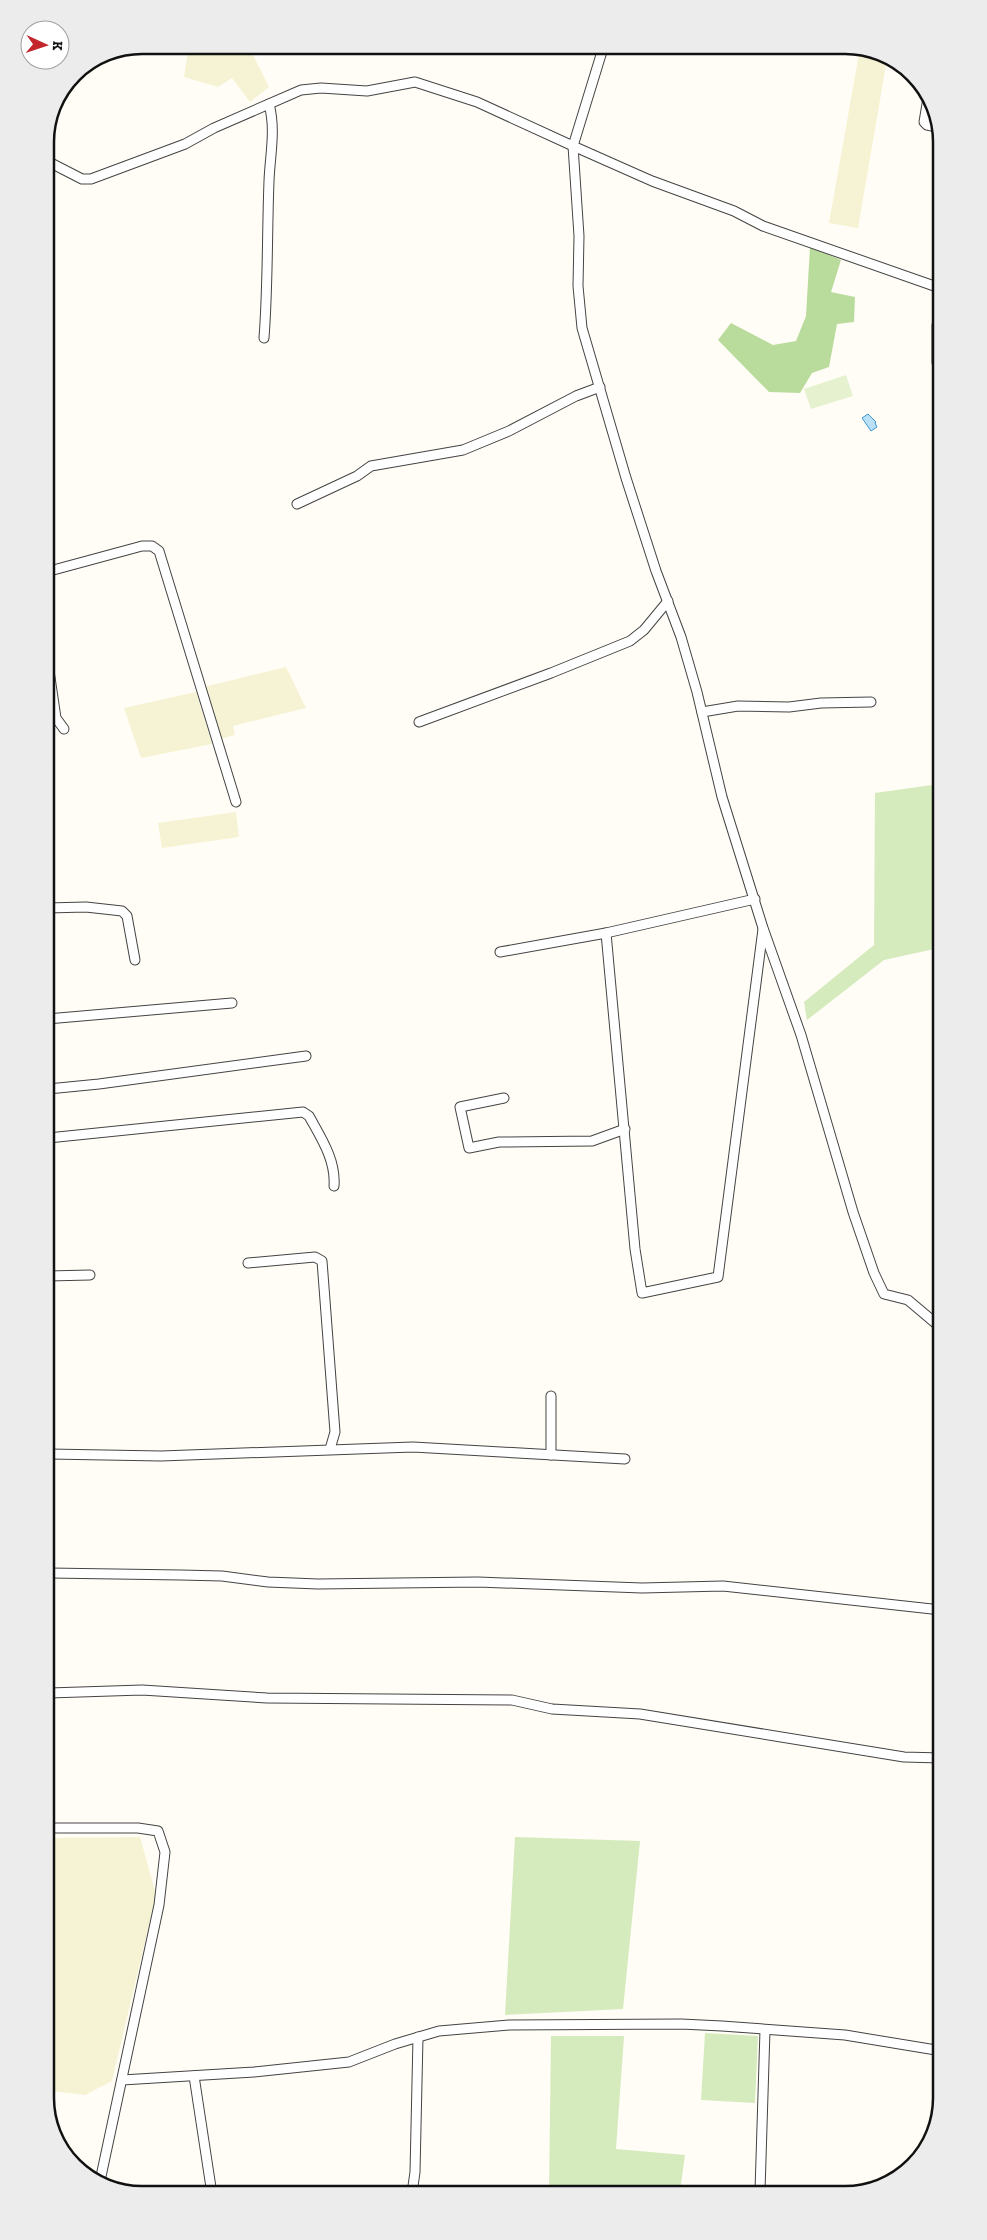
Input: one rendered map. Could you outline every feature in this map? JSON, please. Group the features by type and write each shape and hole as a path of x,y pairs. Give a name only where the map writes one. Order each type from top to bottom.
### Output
{"street":[{"path":"601,54 572,146 579,236 578,286 582,328 626,478 682,637 722,797 763,928 801,1035 853,1212 874,1273 884,1294 908,1300 933,1321"},
{"path":"54,165 82,180 91,179 185,144 214,128 301,90 321,88 367,91 415,82 477,102 652,181 734,211 763,226 933,286"},
{"path":"264,338 269,179 273,133 269,104"},
{"path":"926,108 924,122 931,126"},
{"path":"297,504 357,476 371,466 463,450 509,431 576,396 600,387"},
{"path":"54,570 142,546 152,546 159,551 236,802"},
{"path":"419,722 551,673 630,641 644,630 668,601"},
{"path":"702,712 738,706 789,707 820,703 871,702"},
{"path":"54,706 56,718 64,729"},
{"path":"500,952 606,932 755,899"},
{"path":"54,908 86,907 122,911 127,916 135,960"},
{"path":"606,932 635,1249 642,1292 718,1276 763,928"},
{"path":"54,1017 232,1003"},
{"path":"54,1088 306,1056"},
{"path":"504,1098 460,1107 469,1148 498,1142 592,1141 625,1129"},
{"path":"54,1137 303,1112 309,1116 331,1160 335,1177 334,1186"},
{"path":"248,1263 307,1258 322,1260 326,1333 335,1432 330,1449"},
{"path":"54,1276 90,1275"},
{"path":"551,1396 551,1455"},
{"path":"54,1454 161,1456 413,1447 625,1459"},
{"path":"54,1573 222,1576 268,1582 318,1584 478,1582 642,1588 723,1586 933,1609"},
{"path":"54,1692 142,1690 266,1698 512,1700 552,1709 640,1714 904,1757 933,1758"},
{"path":"54,1828 138,1828 158,1831 165,1852 159,1905 101,2176"},
{"path":"122,2080 254,2072 349,2062 395,2044 439,2031 509,2025 682,2024 845,2035 933,2050"},
{"path":"760,2186 765,2030"},
{"path":"413,2186 415,2172 418,2037"},
{"path":"194,2076 211,2186"}],"shaded area":[{"path":"188,54 252,54 269,87 250,102 232,78 218,87 184,77"},
{"path":"859,55 862,55 874,58 886,64 858,228 829,223"},
{"path":"286,667 306,708 233,726 235,735 220,739 204,687"},
{"path":"196,692 212,744 141,758 124,708"},
{"path":"236,812 239,837 162,848 158,823"},
{"path":"140,1837 156,1895 112,2081 85,2095 54,2091 54,1838"}],"green space":[{"path":"810,247 841,260 831,292 855,297 854,322 837,324 829,367 812,373 800,393 769,392 718,340 731,323 773,345 796,341 806,316"},
{"path":"846,375 853,396 811,409 804,389"},
{"path":"933,785 933,949 884,960 807,1020 804,1002 874,945 875,793"},
{"path":"515,1837 640,1841 623,2009 505,2015"},
{"path":"705,2033 758,2036 755,2103 701,2100"},
{"path":"551,2036 624,2036 616,2149 685,2155 681,2186 549,2186"}],"water":[{"path":"868,414 876,422 877,427 871,431 862,418"}]}
